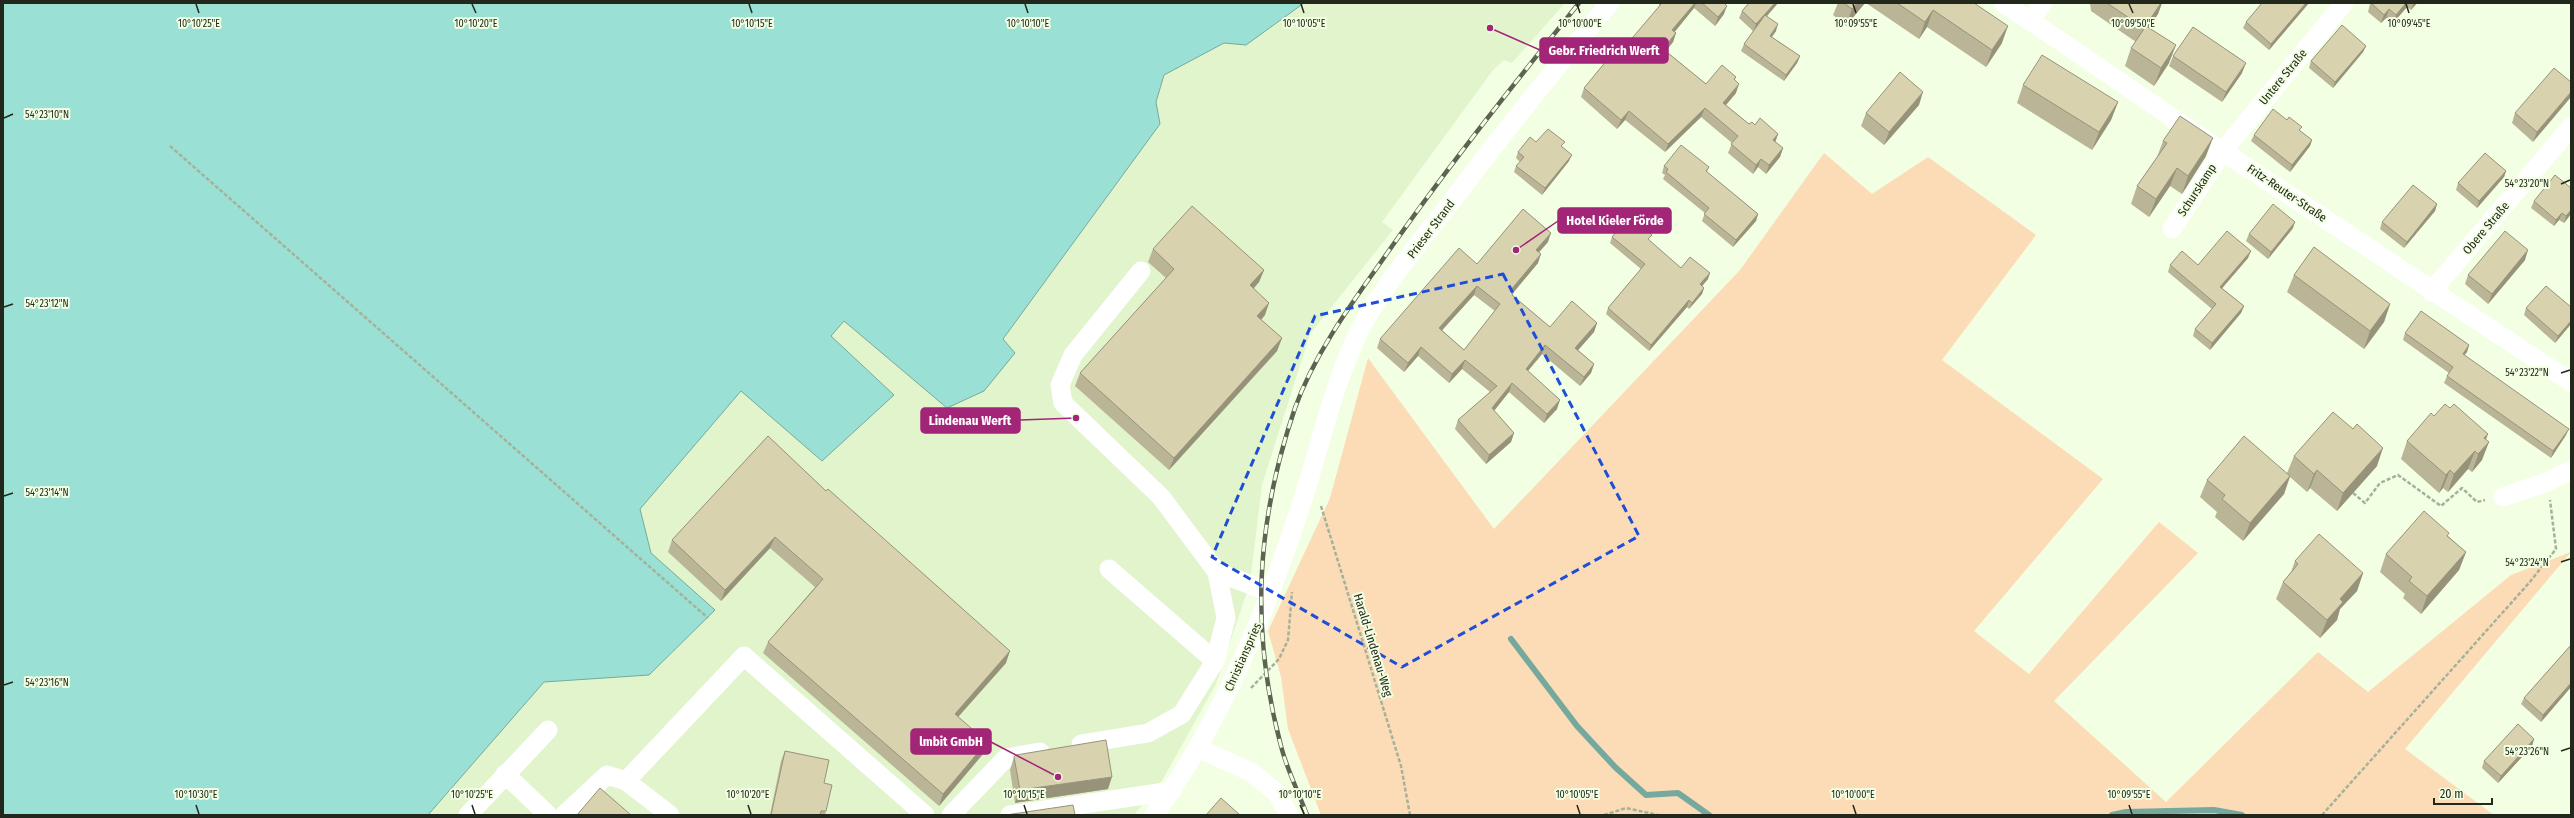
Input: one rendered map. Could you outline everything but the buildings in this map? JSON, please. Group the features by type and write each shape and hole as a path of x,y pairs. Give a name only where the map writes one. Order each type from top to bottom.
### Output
{"street":[{"name":"Prieser Strand","path":"1306,487 1329,408 1354,341 1369,315 1422,240 1527,102 1610,3"},
{"name":"Fritz-Reuter-Straße","path":"2003,3 2264,177 2431,292 2571,382"},
{"path":"2030,20 2043,3"},
{"name":"Untere Straße","path":"2223,151 2344,3"},
{"name":"Obere Straße","path":"2431,292 2571,127"},
{"name":"Schurskamp","path":"2172,229 2223,151"},
{"path":"951,815 1006,758 1148,733 1182,714 1215,661 1226,618 1217,572 1161,497 1063,403 1060,385 1073,355 1142,271"},
{"path":"2503,497 2547,482 2571,470"},
{"name":"Christianspries","path":"1154,815 1172,791 1235,678 1270,592 1306,487"},
{"path":"1109,569 1215,661"},
{"path":"1217,572 1270,592"},
{"path":"626,781 744,656 925,815"},
{"path":"468,815 548,730"},
{"path":"1197,748 1251,772 1277,793 1289,815"},
{"path":"506,774 548,815"},
{"path":"564,815 607,775 626,781 670,815"},
{"path":"1010,815 1087,809 1172,791"}],"path":[{"path":"170,146 708,618"},
{"path":"2352,493 2365,503 2380,483 2398,475 2441,506 2462,488 2477,502 2503,497"},
{"path":"2322,815 2529,582 2556,549 2547,482"},
{"name":"Harald-Lindenau-Weg","path":"1306,487 1318,498 1321,505 1401,766 1410,815"},
{"path":"1604,815 1626,808 1658,815"}],"highlighted area":[{"path":"1503,274 1639,536 1402,667 1212,557 1315,316"}],"shaded area":[{"path":"1304,3 1565,3 1512,63 1504,60 1493,70 1382,222 1393,230 1310,334 1262,485 1250,583 1216,684 1163,779 1134,815 428,815 544,682 649,675 715,610 651,553 640,509 741,391 822,461 894,395 830,335 844,320 947,408 1003,339 1160,124 1156,102 1164,75 1224,42 1246,45"},
{"path":"1824,153 1872,194 1928,157 2036,235 1942,360 2103,479 1974,631 2029,674 2159,522 2198,553 2054,701 2166,802 2318,652 2368,692 2511,575 2571,552 2405,749 2494,815 1321,815 1288,729 1281,677 1268,631 1330,498 1368,358 1494,529 1740,270"}],"water":[{"path":"3,3 1304,3 1246,45 1224,43 1164,75 1156,102 1160,124 1003,339 1015,353 984,391 947,408 844,321 831,336 894,395 822,461 741,391 640,509 651,553 715,610 649,675 544,682 428,815 3,815"}],"waterway":[{"path":"1511,639 1577,726 1615,767 1646,795 1678,793 1709,815"},
{"path":"2112,815 2126,812 2214,810 2242,815"}],"railway":[{"path":"1307,815 1281,746 1271,703 1265,660 1262,618 1262,576 1265,534 1272,493 1282,450 1295,408 1322,350 1357,296 1453,163 1579,3"}],"place":[{"name":"Gebr. Friedrich Werft","path":"1490,28"},
{"name":"Hotel Kieler Förde","path":"1516,250"},
{"name":"Lindenau Werft","path":"1076,418"},
{"name":"lmbit GmbH","path":"1058,777"}]}
